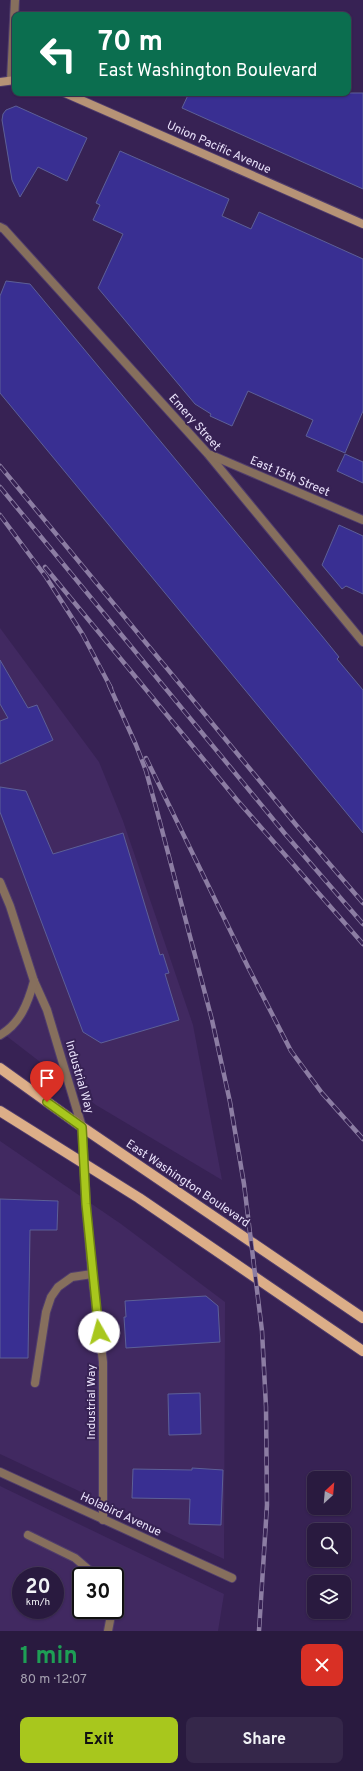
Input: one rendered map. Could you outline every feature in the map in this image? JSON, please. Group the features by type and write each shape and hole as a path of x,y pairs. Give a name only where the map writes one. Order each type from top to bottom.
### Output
{"main road":[{"name":"East Washington Boulevard","path":"0,1068 82,1127 363,1318"},
{"path":"0,1111 139,1198 363,1351"}],"street":[{"path":"15,0 15,12"},
{"path":"0,82 12,80"},
{"name":"Union Pacific Avenue","path":"72,96 363,224"},
{"name":"Emery Street","path":"0,227 4,229 208,454 363,642"},
{"name":"East 15th Street","path":"208,454 363,520"},
{"name":"Industrial Way","path":"0,882 10,906 34,981 47,1010 82,1127 92,1274 103,1362 103,1520"},
{"path":"0,1035 7,1031 20,1017 34,981"},
{"path":"35,1383 46,1312 51,1297 58,1287 72,1277 92,1274"},
{"name":"Holabird Avenue","path":"0,1472 232,1578"},
{"path":"28,1535 75,1558 86,1567"},
{"path":"108,1631 110,1619"}],"shaded area":[{"path":"0,628 99,762 123,821 193,1025 222,1180 96,1105 0,1031"},
{"path":"0,1141 121,1224 225,1302 224,1559 0,1454"},
{"path":"0,1486 224,1594 218,1631 0,1631"}],"building":[{"path":"351,93 363,93 363,189 182,108 188,96 351,96"},
{"path":"16,106 87,138 67,181 38,167 20,197 12,180 2,120 3,114 6,110"},
{"path":"120,151 229,199 222,216 251,229 259,212 363,259 363,411 345,453 306,436 313,420 248,391 232,426 210,416 211,414 195,404 98,288 123,234 93,220 100,205 96,203"},
{"path":"6,281 30,284 322,636 339,657 337,659 363,690 363,833 0,393 0,296"},
{"path":"345,454 363,462 363,483 337,471"},
{"path":"339,525 363,536 363,594 346,586 342,589 322,565"},
{"path":"0,660 28,708 37,705 53,740 0,764 0,721 8,718 0,704"},
{"path":"0,787 26,791 53,854 123,833 160,955 163,954 169,973 165,974 179,1020 101,1043 83,1032 0,812"},
{"path":"0,1199 58,1201 57,1230 30,1230 28,1358 0,1358"},
{"path":"206,1296 218,1306 220,1342 126,1348 124,1317 126,1317 125,1301"},
{"path":"200,1393 201,1434 169,1435 168,1394"},
{"path":"192,1468 223,1470 221,1525 189,1524 190,1499 132,1498 133,1469 192,1470"}],"railway":[{"path":"0,466 297,826 363,903"},
{"path":"0,487 286,835 363,924"},
{"path":"0,515 46,577 83,635 111,688"},
{"path":"45,567 237,800 363,944"},
{"path":"109,685 146,771 157,811 212,1020 230,1102 244,1184 262,1331 266,1407 267,1505 259,1631"},
{"path":"146,758 248,967 291,1051 322,1093 363,1139"}],"route":[{"path":"47,1102 82,1127 86,1204 99,1332"}]}
